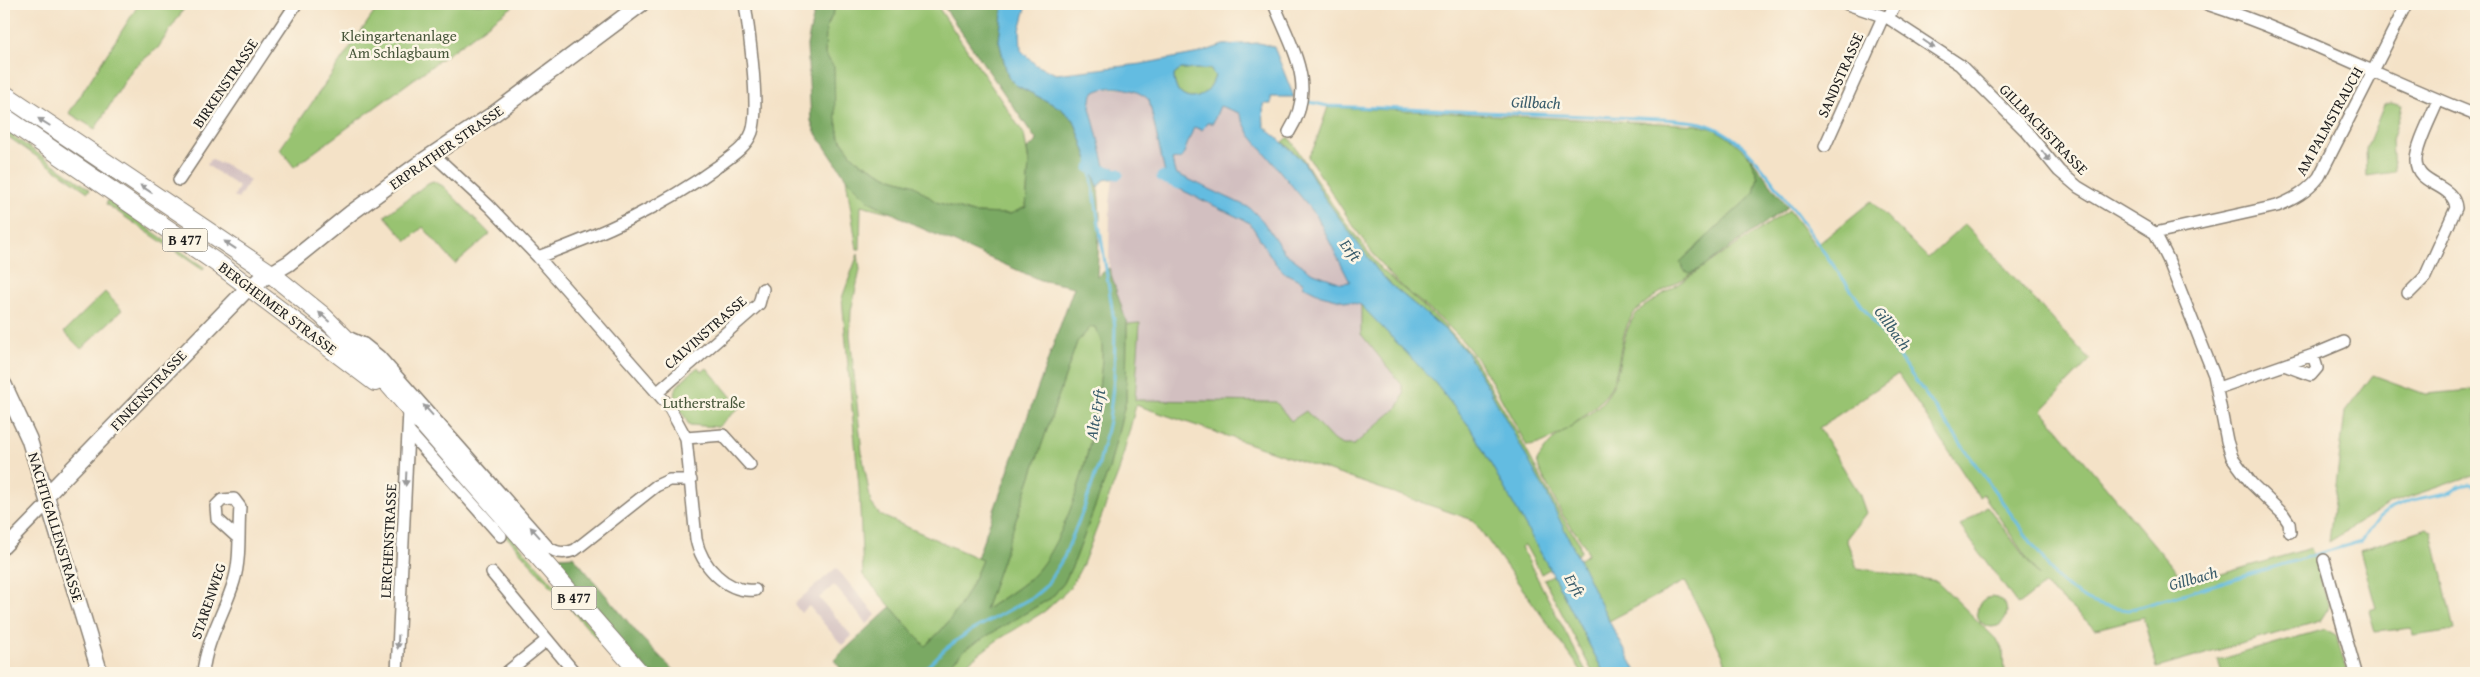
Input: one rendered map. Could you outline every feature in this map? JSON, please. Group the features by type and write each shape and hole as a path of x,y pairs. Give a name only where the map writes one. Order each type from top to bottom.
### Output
{"main road":[{"name":"ERPRATHER STRASSE","path":"250,286 289,263 351,214 496,113 641,4"},
{"name":"BERGHEIMER STRASSE","path":"4,94 270,273 346,337 640,673"},
{"name":"BERGHEIMER STRASSE","path":"4,117 250,286 405,406"},
{"name":"FINKENSTRASSE","path":"48,498 250,286"},
{"name":"NACHTIGALLENSTRASSE","path":"4,385 10,409 48,498 100,673"}],"street":[{"name":"BIRKENSTRASSE","path":"180,180 296,4"},
{"path":"538,258 604,232 647,211 696,181 745,144 752,132 754,123 753,74 745,4"},
{"path":"1274,4 1302,76 1304,89 1301,106 1289,132"},
{"name":"GILLBACHSTRASSE","path":"1847,4 1886,17 1960,66 2027,132 2059,171 2078,187 2125,217 2155,233"},
{"name":"SANDSTRASSE","path":"1825,146 1886,17 1895,4"},
{"path":"2207,4 2253,18 2438,100 2476,114"},
{"name":"AM PALMSTRAUCH","path":"2155,233 2276,206 2304,193 2318,177 2407,4"},
{"path":"2408,294 2425,277 2456,208 2451,194 2423,178 2417,167 2418,152 2438,100"},
{"path":"434,155 489,206 658,392 676,418 686,438 696,539 704,561 717,575 738,589 755,590"},
{"path":"2155,233 2168,259 2218,388 2227,441 2232,457 2251,483 2283,514 2289,523 2290,532"},
{"name":"CALVINSTRASSE","path":"658,392 759,304 763,289"},
{"name":"BERGHEIMER STRASSE","path":"346,337 364,344 379,356 548,546 560,553 575,550 656,486 669,480 691,480"},
{"path":"2218,388 2313,355 2344,342"},
{"path":"2284,365 2311,375 2317,368 2313,355"},
{"name":"LERCHENSTRASSE","path":"397,673 408,430 405,406"},
{"path":"408,430 501,536"},
{"path":"686,438 723,435 750,465"},
{"name":"FINKENSTRASSE","path":"4,548 48,498"},
{"name":"STARENWEG","path":"203,673 207,651 234,582 238,557 238,538"},
{"path":"2324,560 2356,673"},
{"path":"492,573 575,673"},
{"path":"506,673 547,640"}],"shaded area":[{"path":"1099,89 1128,89 1144,95 1149,100 1162,159 1182,158 1194,127 1210,122 1220,106 1239,113 1250,135 1316,215 1361,304 1361,334 1402,385 1404,394 1398,407 1354,445 1343,445 1333,440 1322,429 1291,421 1276,402 1135,400 1140,323 1127,324 1109,268 1110,203 1113,179 1117,178 1105,166 1090,107 1092,94"},
{"path":"211,159 220,164 221,162 250,180 238,199 234,196 239,187 207,165"},
{"path":"836,568 876,615 867,624 834,585 819,598 852,636 842,645 809,606 801,613 794,604"}],"green space":[{"path":"139,4 187,4 158,48 133,68 95,129 69,113"},
{"name":"Kleingartenanlage Am Schlagbaum","path":"380,4 516,4 294,167 280,149"},
{"path":"816,4 837,4 826,29 825,54 834,67 835,114 839,137 855,159 888,177 912,184 936,202 973,213 1010,214 1026,207 1029,163 1027,149 1037,141 942,4 1003,4 999,41 1008,77 1016,85 1060,108 1074,120 1098,187 1100,216 1097,277 1109,268 1127,324 1126,400 1109,469 1075,560 1064,583 1051,598 968,647 941,673 844,673 834,660 891,607 925,646 959,607 982,560 977,558 1074,287 1040,280 921,228 869,201 846,178 815,132 811,121 807,45","holes":["1091,327 1095,327 1102,345 1099,391 1087,457 1065,522 1039,569 1017,588 985,610 1077,342"]},
{"path":"837,4 936,4 1024,134 1029,163 1026,207 1010,214 973,213 936,202 912,184 888,177 855,159 839,137 825,54 826,29"},
{"path":"1181,69 1210,69 1215,76 1204,93 1198,97 1191,98 1184,96 1175,84 1174,75"},
{"path":"2391,103 2402,106 2392,140 2394,172 2367,176 2366,149 2384,105"},
{"path":"1328,107 1698,125 1714,129 1731,139 1748,154 1758,177 1754,193 1680,262 1690,273 1698,270 1653,297 1632,316 1624,333 1614,380 1604,397 1573,425 1548,440 1536,445 1527,446 1479,362 1450,328 1399,284 1381,264 1308,157 1314,147"},
{"path":"4,130 90,189 88,192 4,134"},
{"path":"1289,137 1332,204 1380,268 1441,322 1472,356 1513,425 1560,514 1579,542 1581,552 1577,555 1535,473 1467,353 1449,333 1391,285 1378,271 1324,197 1304,162 1283,142"},
{"path":"1748,154 1788,207 1698,270 1690,273 1683,270 1680,262 1754,193 1758,177"},
{"path":"846,178 869,201 892,213 861,205 860,249 857,249"},
{"path":"433,181 443,186 490,234 455,264 423,227 407,241 385,216"},
{"path":"108,200 205,268 203,270 106,204"},
{"path":"1871,201 1928,258 1965,224 2090,360 2042,410 2187,584 2311,548 2329,607 2320,621 2157,668 2143,617 2096,629 2044,585 2018,605 1960,526 1987,506 2039,576 1983,494 1979,497 1898,374 1819,428 1859,493 1866,513 1846,539 1857,568 1937,581 1998,641 2003,651 2004,673 1729,673 1723,656 1685,581 1609,621 1578,560 1588,554 1585,546 1562,514 1539,469 1537,461 1553,440 1591,412 1609,393 1614,383 1629,327 1634,317 1642,308 1789,210 1816,246"},
{"path":"858,254 860,270 851,311 850,335 862,453 871,503 880,515 982,560 959,607 925,646 863,575 859,487 842,298"},
{"path":"105,292 122,310 81,349 64,332"},
{"path":"1361,304 1435,383 1470,427 1550,569 1541,574 1525,545 1521,547 1587,673 1583,673 1473,520 1136,405 1119,471 1083,564 1070,588 1045,611 996,641 954,673 941,673 968,647 1051,598 1064,583 1075,560 1109,469 1126,400 1127,324 1140,323 1135,400 1276,402 1291,421 1306,411 1333,440 1343,445 1354,445 1398,407 1404,394 1402,385 1361,334"},
{"path":"1091,326 1095,327 1101,340 1101,371 1087,454 1065,525 1055,545 1038,570 1024,583 985,610 1077,342"},
{"name":"Lutherstraße","path":"698,367 702,372 707,368 740,407 718,427 689,425 675,398 676,388"},
{"path":"2373,375 2425,394 2473,390 2476,384 2476,474 2391,503 2329,542 2345,412"},
{"path":"414,426 632,673 627,673 510,540 503,535 412,429"},
{"path":"2427,528 2432,532 2454,630 2413,636 2412,628 2375,632 2369,610 2376,608 2360,550"},
{"path":"573,556 639,635 676,673 648,673 555,570 559,557"},
{"path":"1553,575 1604,673 1593,673 1544,579"},
{"path":"1992,597 1998,598 2006,606 2006,618 1998,626 1992,627 1986,626 1978,618 1977,612 1978,606 1986,598"},
{"path":"2325,629 2336,635 2347,673 2222,673 2218,660"}],"water":[{"name":"Erft","path":"1003,4 1027,4 1020,30 1021,50 1036,65 1056,74 1141,64 1200,53 1223,45 1259,43 1274,47 1294,97 1271,97 1271,104 1263,104 1264,126 1304,162 1324,197 1378,271 1391,285 1449,333 1467,353 1547,494 1610,623 1637,673 1604,673 1553,575 1470,427 1435,383 1361,305 1321,295 1303,286 1303,282 1285,273 1275,263 1250,223 1167,183 1149,100 1129,89 1105,88 1092,94 1090,107 1105,166 1118,169 1118,178 1103,180 1098,187 1074,120 1060,108 1016,85 1008,77 999,41","holes":["1181,69 1210,69 1215,76 1204,93 1190,98 1184,96 1175,84 1174,75","1220,106 1239,113 1250,135 1316,215 1350,282 1341,283 1311,272 1284,252 1262,220 1250,208 1175,173 1172,160 1182,158 1194,127 1202,130 1207,123 1213,123"]}],"waterway":[{"name":"Gillbach","path":"1304,101 1328,106 1682,120 1701,123 1716,128 1730,136 1742,145 1763,168 2056,577 2072,591 2098,604 2129,610 2362,541 2379,517 2388,510 2412,500 2451,492 2460,486 2469,484 2476,486"},
{"name":"Alte Erft","path":"921,673 945,649 967,633 1033,597 1046,586 1064,557 1099,464 1109,421 1114,378 1115,327 1089,160"},
{"path":"1090,168 1118,174"},
{"path":"1162,177 1180,184"}]}
